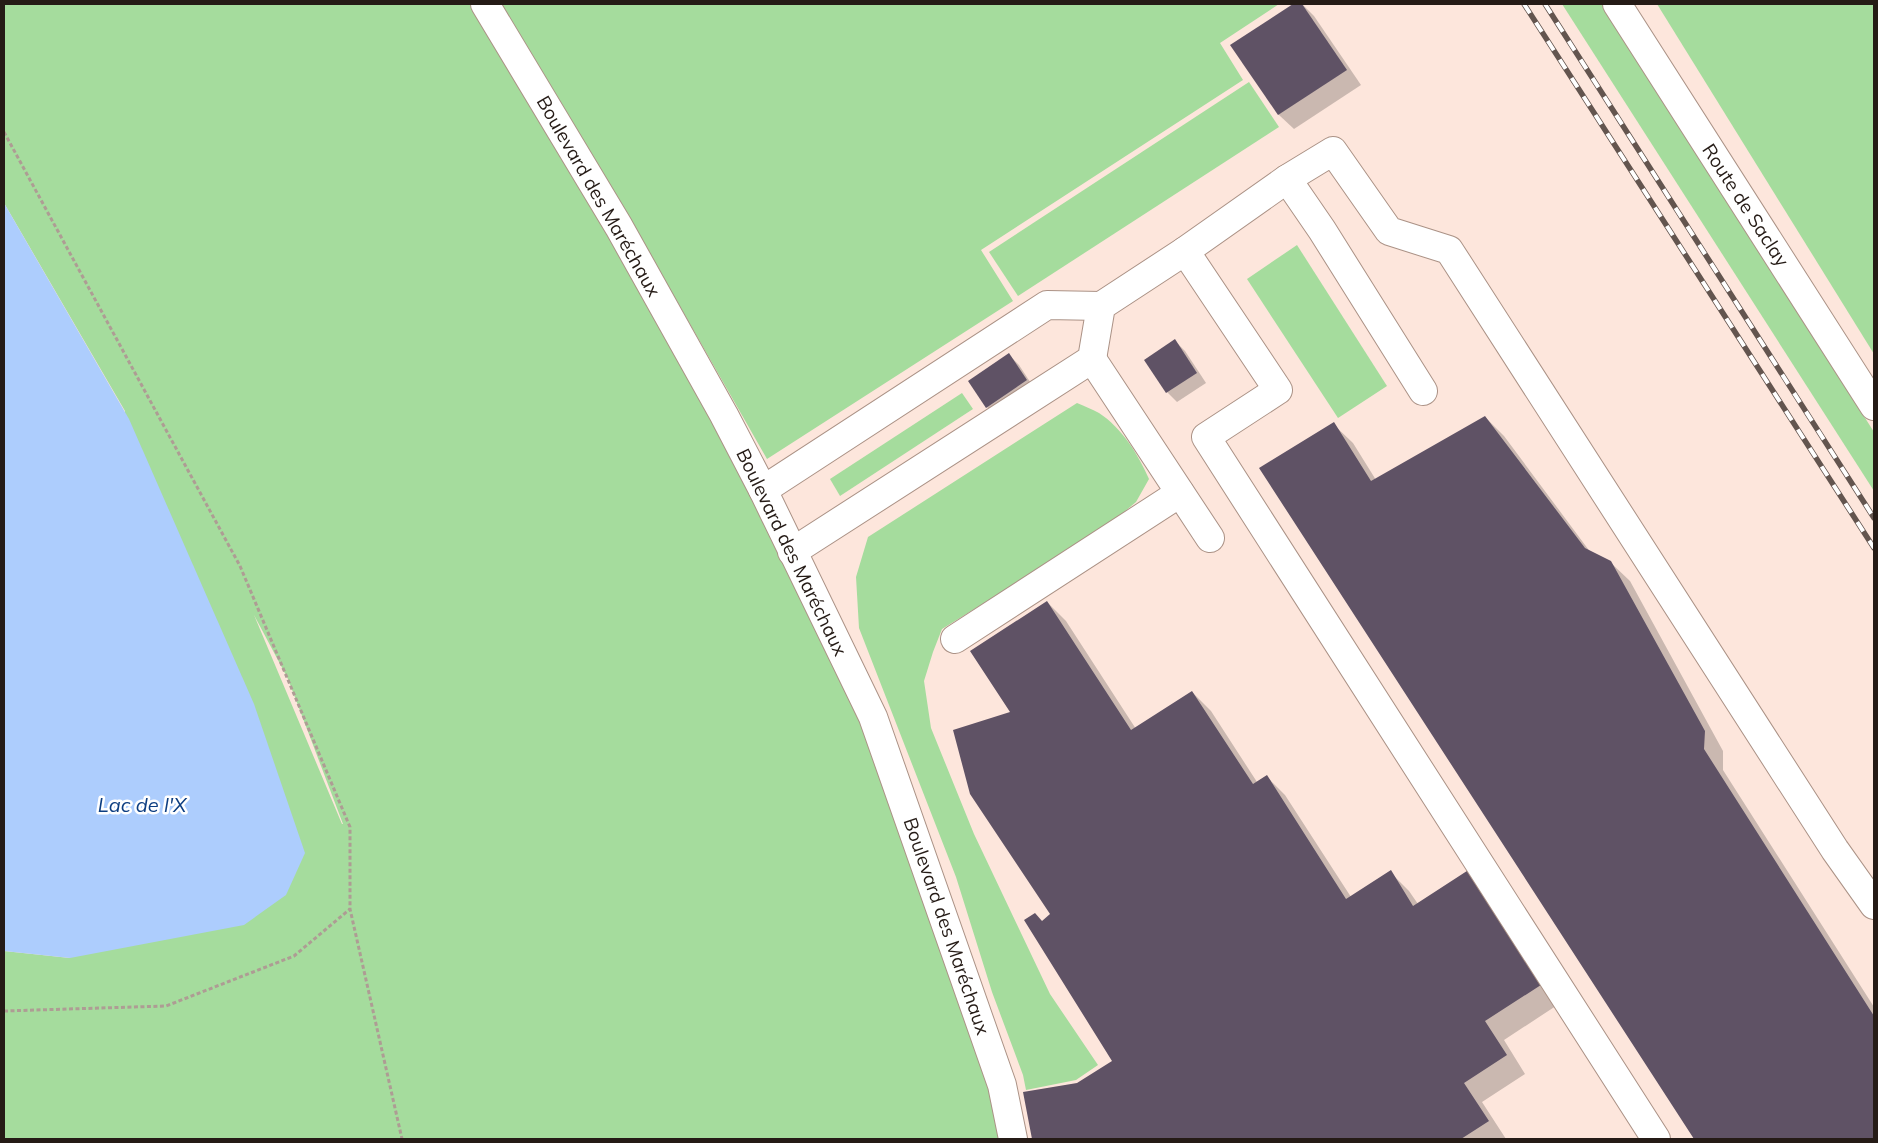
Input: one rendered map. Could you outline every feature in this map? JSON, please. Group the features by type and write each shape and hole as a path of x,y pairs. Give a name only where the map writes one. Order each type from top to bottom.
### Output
{"main road":[{"name":"Boulevard des Maréchaux","path":"485,4 619,227 724,415 763,490 873,717 1002,1084 1013,1139"},
{"name":"Route de Saclay","path":"1617,4 1874,406"},
{"path":"763,490 1047,305 1100,306 1184,251 1287,179 1334,151 1389,231 1449,250 1829,842 1874,905"},
{"path":"1287,179 1322,230 1423,391"},
{"path":"1184,251 1278,390 1206,437 1656,1139"},
{"path":"1100,306 1092,359 1210,538"},
{"path":"792,552 1092,359"},
{"path":"955,639 1180,493"}],"path":[{"path":"4,132 240,566 350,827 350,910 402,1139"},
{"path":"4,1011 166,1006 294,956 350,910"}],"green space":[{"path":"4,4 478,4 686,361 873,717 992,1084 1003,1139 4,1139 4,951 70,958 125,411 4,203","holes":["254,615 288,679 343,824"]},
{"path":"499,4 1279,4 1220,43 1243,80 981,250 1013,301 767,459 626,212"},
{"path":"1562,4 1602,4 1874,432 1874,491"},
{"path":"1657,4 1874,4 1874,354"},
{"path":"1249,82 1279,127 1018,296 989,252"},
{"path":"1297,245 1387,386 1338,418 1247,279"},
{"path":"962,393 973,409 840,496 830,479"},
{"path":"1077,403 1099,413 1115,426 1140,460 1149,479 1136,502 1105,528 942,629 924,681 931,728 974,834 1050,994 1098,1065 1076,1080 1026,1090 1023,1075 992,992 956,877 859,628 856,577 868,537"}],"water":[{"name":"Lac de l'X","path":"4,203 129,419 254,704 305,853 286,895 244,925 70,958 4,951"}],"building":[{"path":"1293,4 1302,4 1347,70 1278,115 1230,45"},
{"path":"1175,339 1197,373 1166,393 1144,360"},
{"path":"1009,353 1027,380 986,408 968,381"},
{"path":"1485,416 1585,548 1611,561 1705,731 1704,749 1874,1016 1874,1139 1694,1139 1259,468 1334,422 1371,481"},
{"path":"1047,601 1131,730 1192,691 1253,784 1267,775 1346,899 1391,870 1413,906 1470,869 1544,983 1485,1021 1507,1055 1464,1083 1489,1121 1461,1139 1032,1139 1023,1092 1077,1083 1112,1061 1024,920 1035,913 1042,921 1050,914 970,794 953,730 1010,712 970,651"}],"railway":[{"path":"1524,4 1874,548"},
{"path":"1545,4 1874,518"}]}
